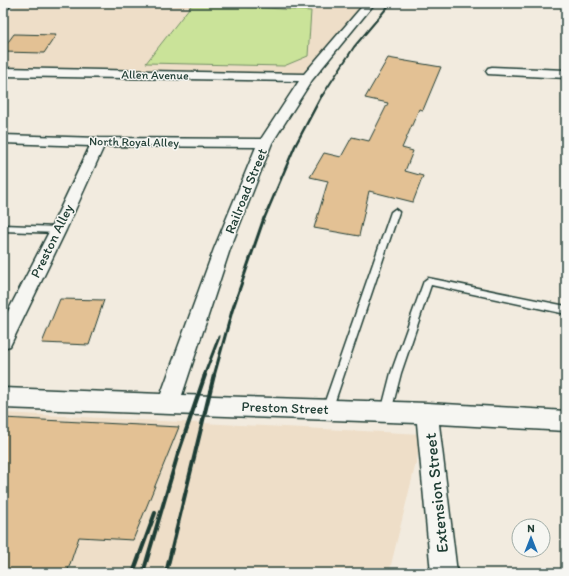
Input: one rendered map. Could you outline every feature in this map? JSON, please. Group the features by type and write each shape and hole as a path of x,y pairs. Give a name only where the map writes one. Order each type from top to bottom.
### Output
{"main road":[{"path":"3,6 6,3"}],"street":[{"name":"Railroad Street","path":"168,404 222,250 265,143 307,78 370,3"},
{"path":"492,71 566,74"},
{"name":"Allen Avenue","path":"3,72 307,78"},
{"name":"North Royal Alley","path":"3,138 99,142 265,143"},
{"name":"Preston Alley","path":"3,340 58,230 99,142"},
{"name":"Preston Street","path":"3,398 427,413 566,421"},
{"name":"Extension Street","path":"427,413 444,573"}],"lane":[{"path":"327,410 395,212"},
{"path":"3,228 58,230"},
{"path":"386,412 396,373 428,281 566,310"}],"shaded area":[{"path":"17,3 364,3 305,72 298,74 3,68 3,20"},
{"path":"3,413 423,434 389,573 3,573"}],"green space":[{"path":"193,3 311,11 308,56 284,66 146,63"}],"building":[{"path":"14,34 56,35 44,53 3,52 3,49"},
{"path":"388,58 441,67 423,110 419,109 402,148 413,151 405,171 423,176 413,202 369,191 359,236 314,228 328,181 310,177 324,153 341,157 352,137 369,141 388,103 365,98"},
{"path":"60,299 104,300 89,345 42,343"},
{"path":"3,418 179,427 133,540 79,537 67,573 3,573"}],"railway":[{"path":"322,96 354,47 391,3"},
{"path":"264,219 295,146 322,95"},
{"path":"214,376 232,311 264,218"},
{"path":"204,376 219,337"},
{"path":"143,573 178,454 205,375"},
{"path":"166,573 214,375"},
{"path":"133,573 155,513"}]}
